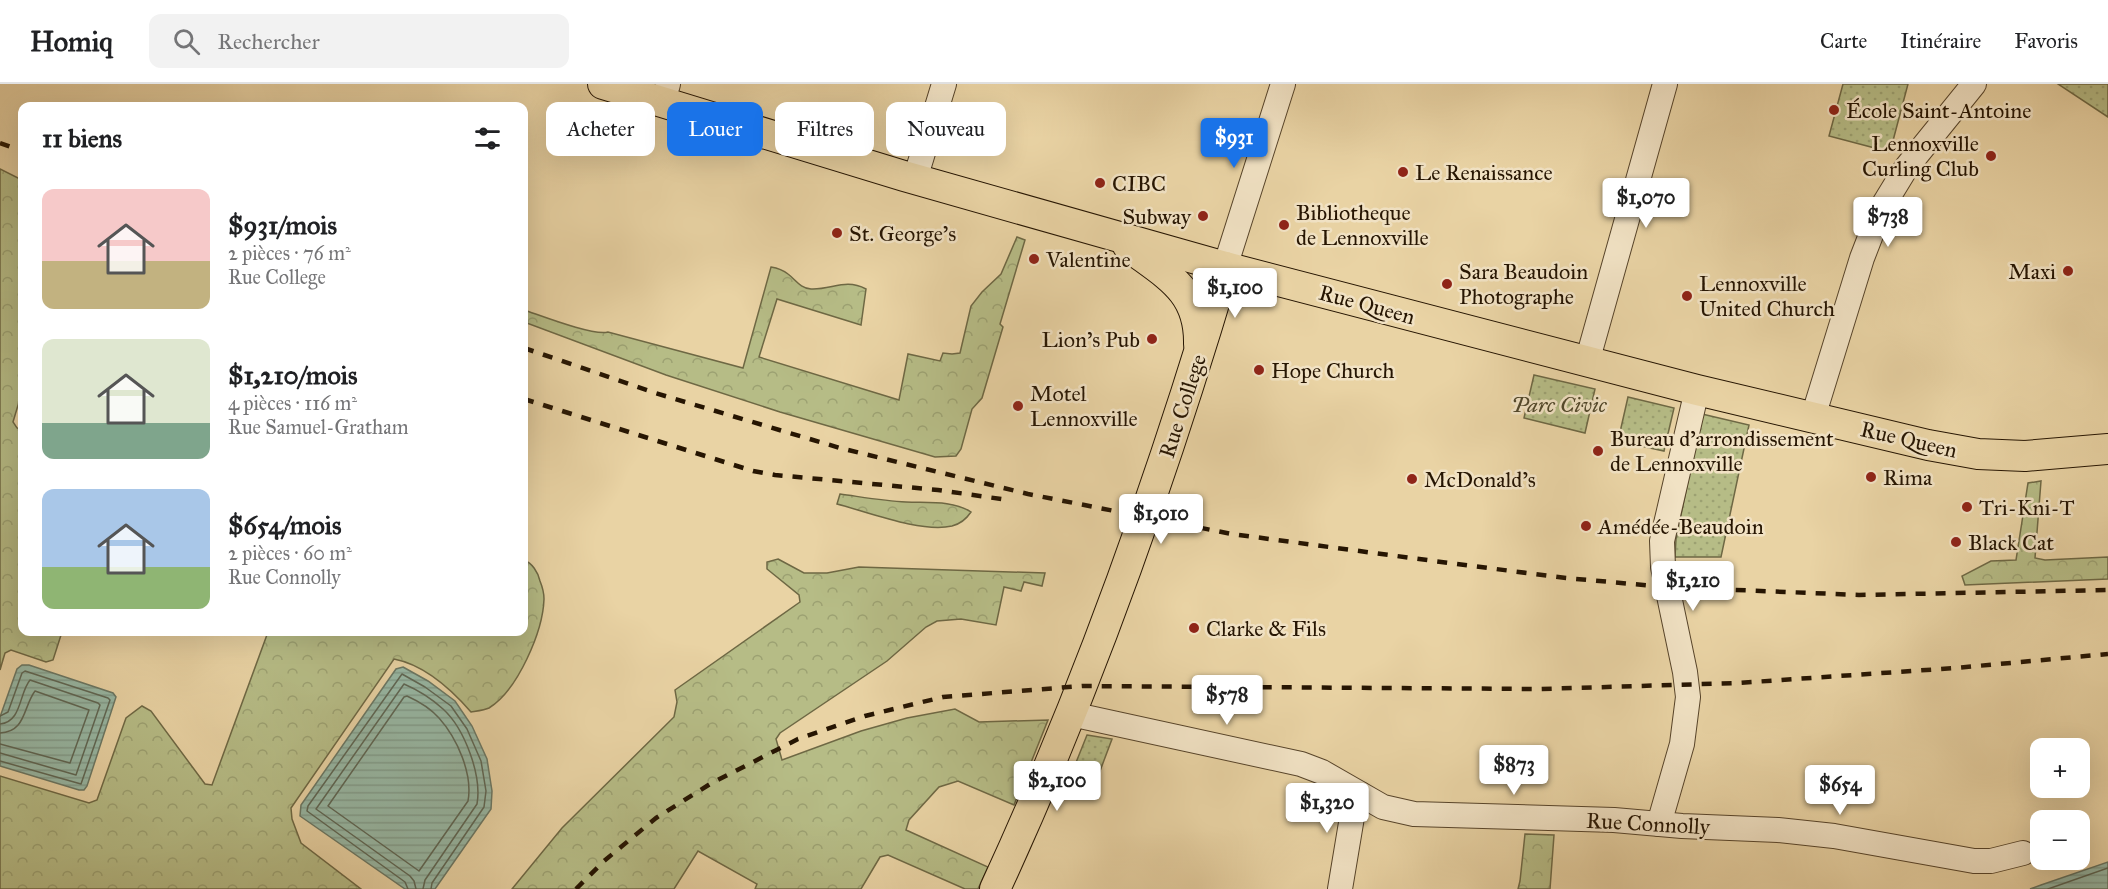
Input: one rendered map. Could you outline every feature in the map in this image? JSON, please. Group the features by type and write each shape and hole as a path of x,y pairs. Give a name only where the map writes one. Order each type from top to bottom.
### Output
{"main road":[{"name":"Rue Queen","path":"603,84 666,93 915,179 1116,237 1697,390 1928,445 1978,454 2025,456 2108,449"},
{"path":"1116,237 1175,281 1186,292 1197,320 1199,358"},
{"name":"Rue College","path":"995,889 1071,714 1141,528 1199,358 1225,267"}],"street":[{"path":"915,179 944,84"},
{"name":"Rue College","path":"1225,267 1283,84"},
{"path":"1587,362 1665,84"},
{"path":"1813,417 1862,258 1881,209 1906,168 1974,84"},
{"path":"1659,824 1682,744 1688,697 1685,672 1664,574 1662,541 1697,390"},
{"name":"Rue Connolly","path":"1071,714 1301,764 1322,772 1383,807 1414,814 1614,820 1807,833 1974,861 1991,861 2023,853"},
{"path":"1340,889 1352,818 1360,794"}],"green space":[{"path":"1843,84 1908,84 1890,152 1829,136"},
{"path":"2058,84 2108,84 2108,117"},
{"path":"0,169 18,178 18,405 13,422 18,428 18,636 61,636 53,660 46,662 11,650 5,653 0,670"},
{"path":"1017,237 1025,240 1000,324 1003,327 982,398 972,409 961,449 956,456 935,457 780,412 666,375 528,323 528,311 591,331 608,332 743,368 771,267 773,267 811,289 852,284 866,289 861,325 777,299 759,357 899,400 908,354 940,361 943,353 960,353 971,306 1001,274"},
{"name":"Parc Civic","path":"1534,375 1595,389 1585,433 1524,418"},
{"path":"1628,397 1674,408 1664,451 1618,441"},
{"path":"1702,414 1749,425 1721,557 1675,557 1676,539"},
{"path":"2041,481 2035,558 2045,560 2108,557 2108,579 1965,585 1962,576 1991,561 2016,560 2028,483"},
{"path":"840,494 890,501 948,504 971,512 952,526 925,527 894,521 837,504"},
{"path":"778,559 804,573 827,573 859,567 1045,573 1042,586 1024,582 1021,591 1004,587 996,625 961,619 937,621 926,627 887,661 780,733 776,739 782,760 861,731 907,718 955,709 979,722 1048,720 1014,805 958,781 939,787 909,820 906,830 988,867 978,889 965,889 888,855 880,857 861,889 755,889 757,884 698,851 674,889 512,889 562,828 674,717 677,702 675,690 800,602 799,595 767,569 767,562"},
{"path":"528,562 536,571 544,597 539,627 519,674 500,699 489,708 471,712 455,695 427,672 394,659 291,808 292,819 301,843 361,889 0,889 0,776 89,803 97,800 126,718 142,706 151,711 205,784 212,785 267,636 528,636"},
{"path":"1087,735 1112,739 1091,795 1067,785"},
{"path":"1525,834 1554,835 1550,889 1518,889"}],"water":[{"path":"22,665 29,665 113,693 116,697 84,790 0,766 0,717 17,669"},
{"path":"403,667 428,681 455,701 472,726 487,759 492,791 491,809 435,889 405,889 300,816 301,805 396,669"},
{"path":"2108,862 2108,889 2030,889 2090,870"}],"railway":[{"path":"0,143 18,150"},
{"path":"528,349 655,393 840,448 1028,494 1232,534 1566,578 1666,587 1859,595 2108,590"},
{"path":"528,400 753,471 938,490 1008,500"},
{"path":"576,889 604,861 656,818 710,784 798,739 865,716 943,697 1082,686 1540,689 1738,683 1955,668 2108,654"}],"place":[{"name":"École Saint-Antoine","path":"1834,110"},
{"name":"Lennoxville Curling Club","path":"1991,156"},
{"name":"Le Renaissance","path":"1403,172"},
{"name":"CIBC","path":"1100,183"},
{"name":"Subway","path":"1203,216"},
{"name":"Bibliotheque de Lennoxville","path":"1284,225"},
{"name":"St. George's","path":"837,233"},
{"name":"Valentine","path":"1034,259"},
{"name":"Maxi","path":"2068,271"},
{"name":"Sara Beaudoin Photographe","path":"1447,284"},
{"name":"Lennoxville United Church","path":"1687,296"},
{"name":"Lion's Pub","path":"1152,339"},
{"name":"Hope Church","path":"1259,370"},
{"name":"Motel Lennoxville","path":"1018,406"},
{"name":"Bureau d'arrondissement de Lennoxville","path":"1598,451"},
{"name":"Rima","path":"1871,477"},
{"name":"McDonald's","path":"1412,479"},
{"name":"Tri-Kni-T","path":"1967,507"},
{"name":"Amédée-Beaudoin","path":"1586,526"},
{"name":"Black Cat","path":"1956,542"},
{"name":"Clarke & Fils","path":"1194,628"}]}
